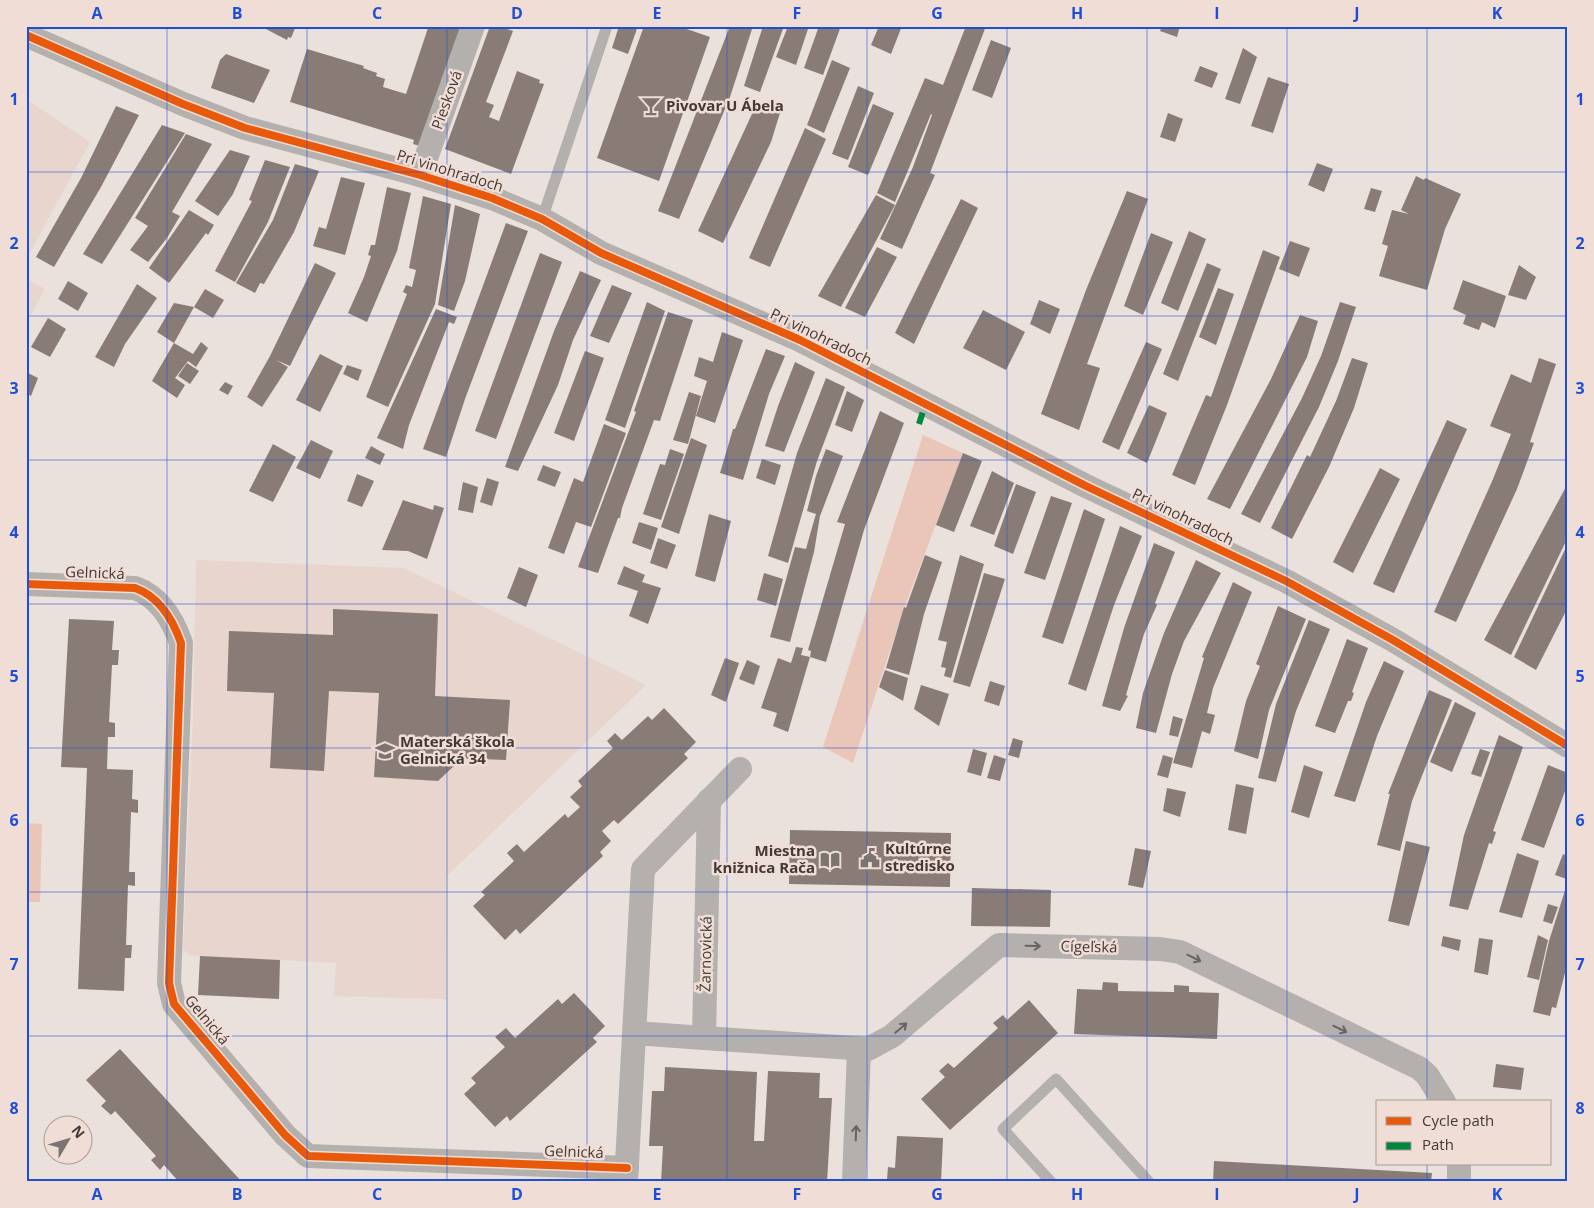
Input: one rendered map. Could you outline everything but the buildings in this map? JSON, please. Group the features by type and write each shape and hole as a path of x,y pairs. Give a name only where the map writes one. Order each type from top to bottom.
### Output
{"street":[{"name":"Piesková","path":"420,175 473,26"},
{"name":"Pri vinohradoch","path":"26,34 183,104 245,128 420,175 492,198 542,219 600,253 800,340 1078,481 1286,581 1393,640 1568,746"},
{"name":"Gelnická","path":"26,584 136,588 145,592 159,603 170,617 178,633 181,643 170,984 174,1004 285,1135 308,1156 627,1175"},
{"path":"627,1175 644,869 740,769"},
{"name":"Žarnovická","path":"704,1038 709,800"},
{"name":"Cígeľská","path":"859,1050 874,1047 892,1036 999,945 1174,950 1419,1068 1430,1079 1443,1100"},
{"path":"635,1033 859,1050 854,1182"},
{"path":"1459,1166 1459,1182"}],"lane":[{"path":"542,219 607,26"},
{"path":"1051,1182 1003,1129 1056,1078 1149,1182"}],"shaded area":[{"path":"26,99 90,142 26,260"},
{"path":"26,279 45,289 26,324"},
{"path":"923,435 963,453 903,611 853,763 823,747"},
{"name":"Materská škola Gelnická 34","path":"196,560 404,568 646,685 447,876 446,999 334,996 336,963 189,955 183,949 193,716"},
{"path":"26,823 42,824 40,902 26,902"}],"marked path":[{"path":"919,424 925,405"}],"cycle path":[{"path":"26,35 183,104 245,128 420,175 492,198 542,219 601,253 800,340 1086,486 1286,581 1393,640 1568,746"},
{"path":"26,584 135,588 152,597 164,610 174,626 181,643 169,983 174,1004 285,1135 308,1156 627,1168"}],"place":[{"name":"Pivovar U Ábela","path":"651,106"},
{"name":"Materská škola Gelnická 34","path":"385,751"},
{"name":"Kultúrne stredisko","path":"870,858"},
{"name":"Miestna knižnica Rača","path":"830,860"}]}
